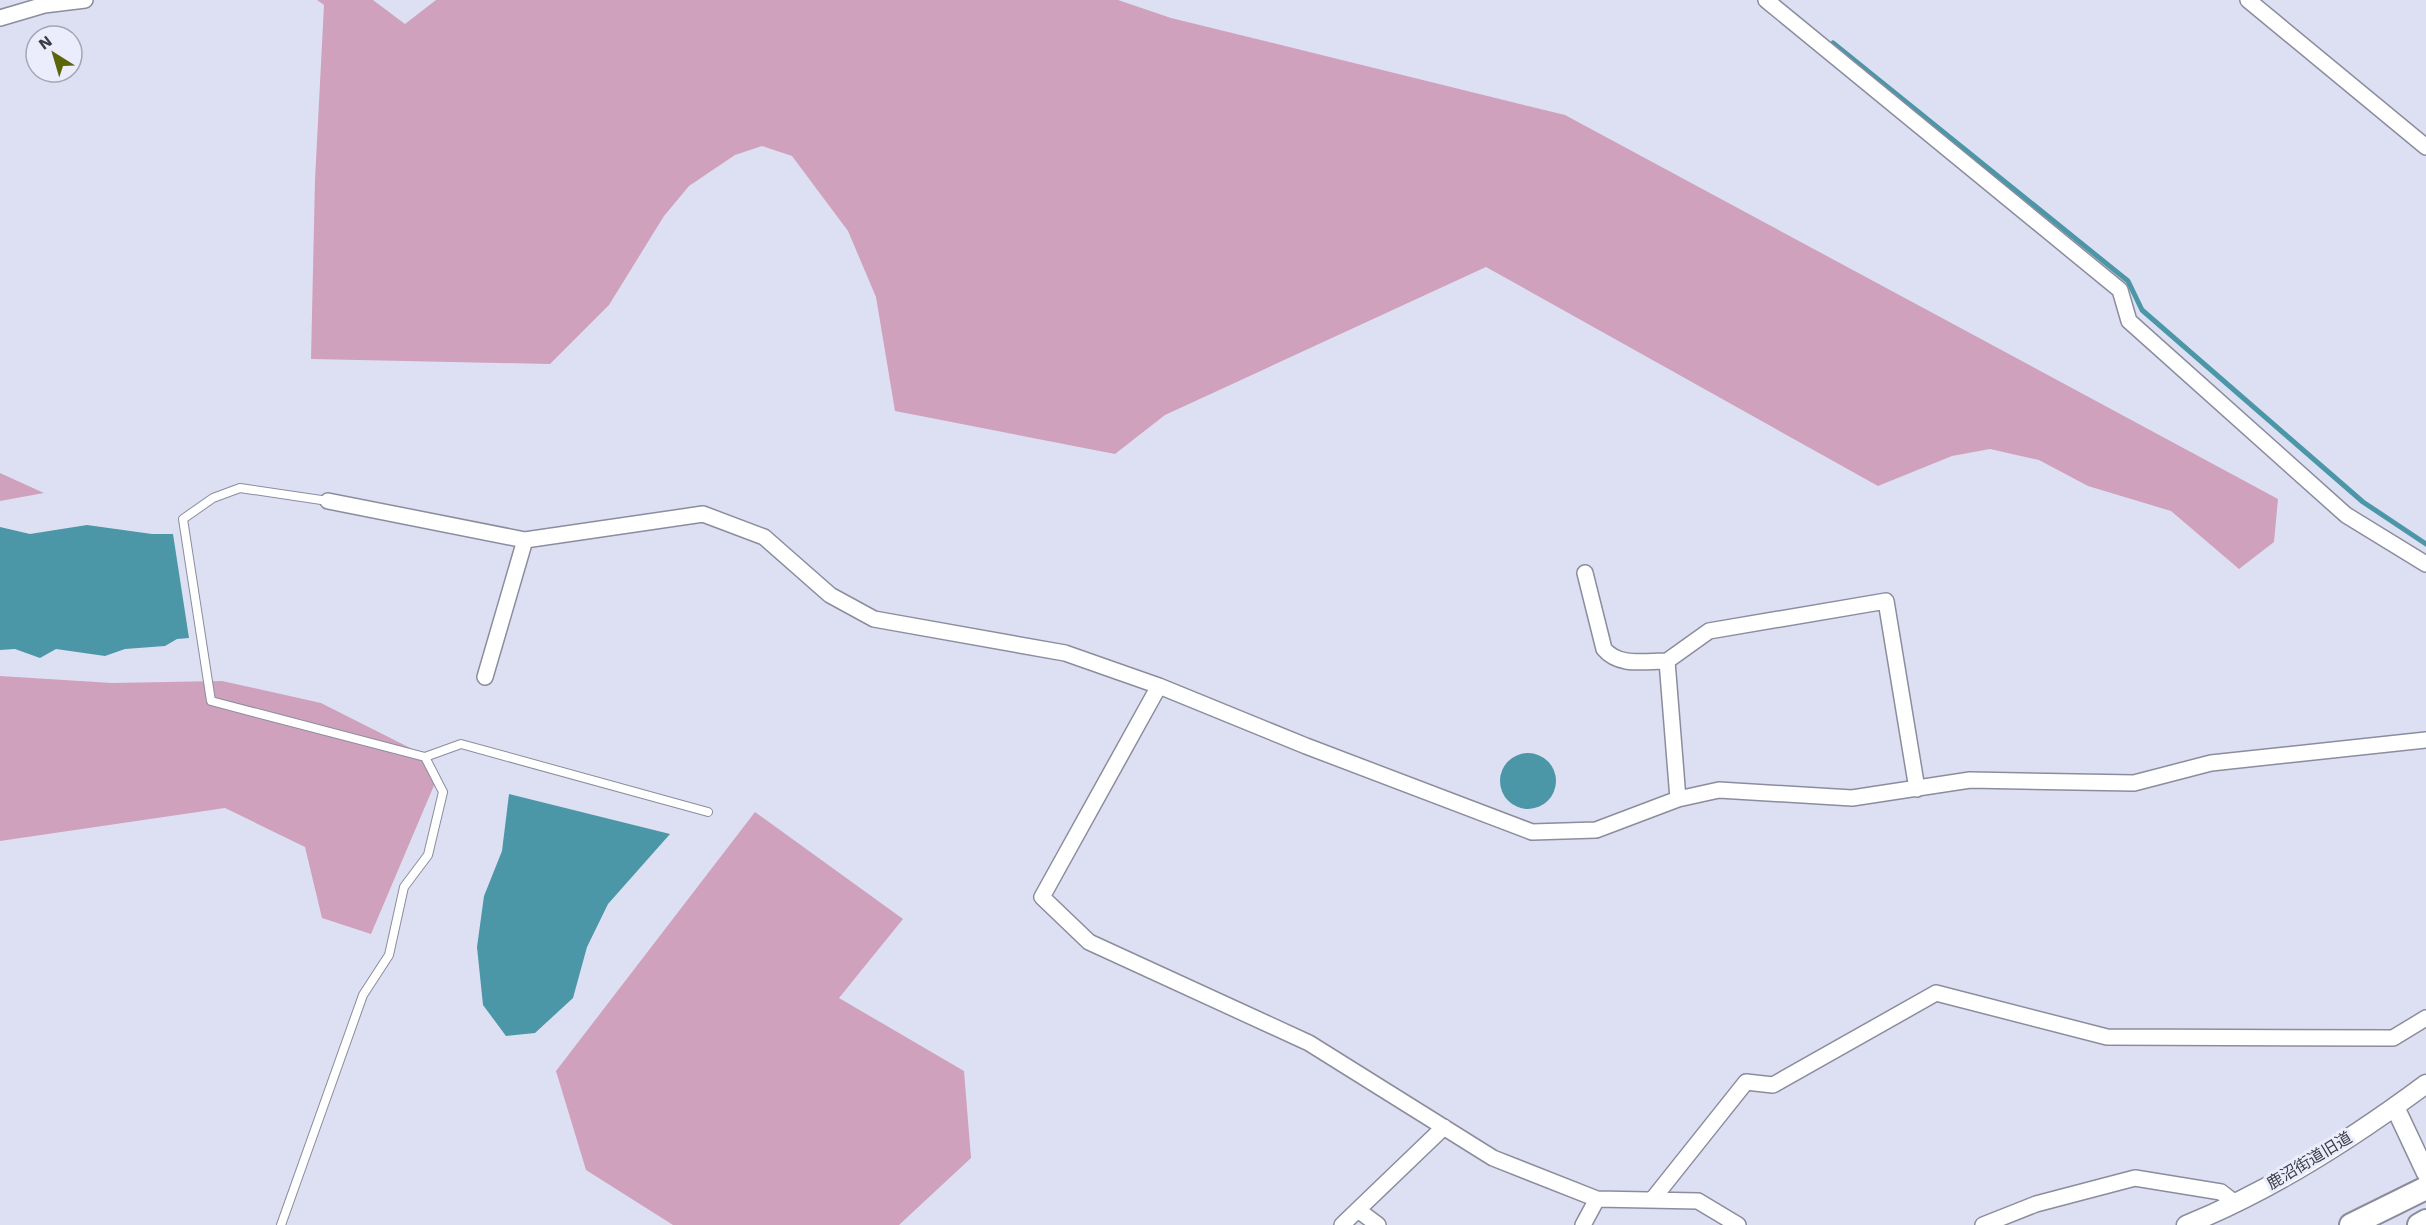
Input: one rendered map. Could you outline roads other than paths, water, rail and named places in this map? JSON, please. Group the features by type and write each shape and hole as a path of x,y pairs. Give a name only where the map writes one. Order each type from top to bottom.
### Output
{"main road":[{"path":"2351,1225 2426,1188"},
{"path":"2419,1225 2426,1221"}],"street":[{"path":"0,18 44,5 85,0"},
{"path":"1766,0 2120,290 2129,321 2346,514 2426,564"},
{"path":"2248,0 2426,147"},
{"path":"328,501 525,540 704,514 764,537 830,595 874,619 1065,653 1159,686 1306,746 1532,832 1596,830 1678,799 1719,790 1852,798 1970,780 2134,783 2211,763 2426,740"},
{"path":"485,676 525,540"},
{"path":"1585,573 1604,649 1612,658 1623,661 1667,661 1709,632 1886,601 1917,789"},
{"path":"1667,661 1678,799"},
{"path":"1159,686 1042,897 1089,942 1309,1043 1493,1158 1597,1199 1698,1201 1738,1225"},
{"path":"1652,1200 1746,1082 1773,1085 1936,993 2107,1037 2393,1038 2426,1018"},
{"name":"鹿沼街道旧道","path":"2186,1225 2278,1180 2395,1107 2426,1084"},
{"path":"2395,1107 2426,1173"},
{"path":"1342,1225 1444,1127"},
{"path":"1983,1225 2036,1204 2134,1178 2221,1192 2235,1203"},
{"path":"1583,1225 1597,1199"},
{"path":"1358,1210 1378,1225"}],"lane":[{"path":"328,501 240,488 213,498 183,519 211,701 425,757 461,744 708,812"},
{"path":"281,1225 363,995 389,955 404,887 428,855 443,792 425,757"}],"water":[{"path":"87,525 152,534 173,534 189,638 177,639 165,646 125,649 105,656 56,649 40,658 15,649 0,650 0,527 30,534"},
{"path":"1528,753 1539,755 1548,761 1554,770 1556,781 1554,792 1548,801 1539,807 1528,809 1517,807 1508,801 1502,792 1500,781 1502,770 1508,761 1517,755"},
{"path":"509,794 670,834 608,904 587,947 573,998 535,1033 506,1036 483,1005 477,947 484,896 502,851"}],"waterway":[{"path":"1833,43 2128,281 2142,310 2363,502 2426,544"}]}
